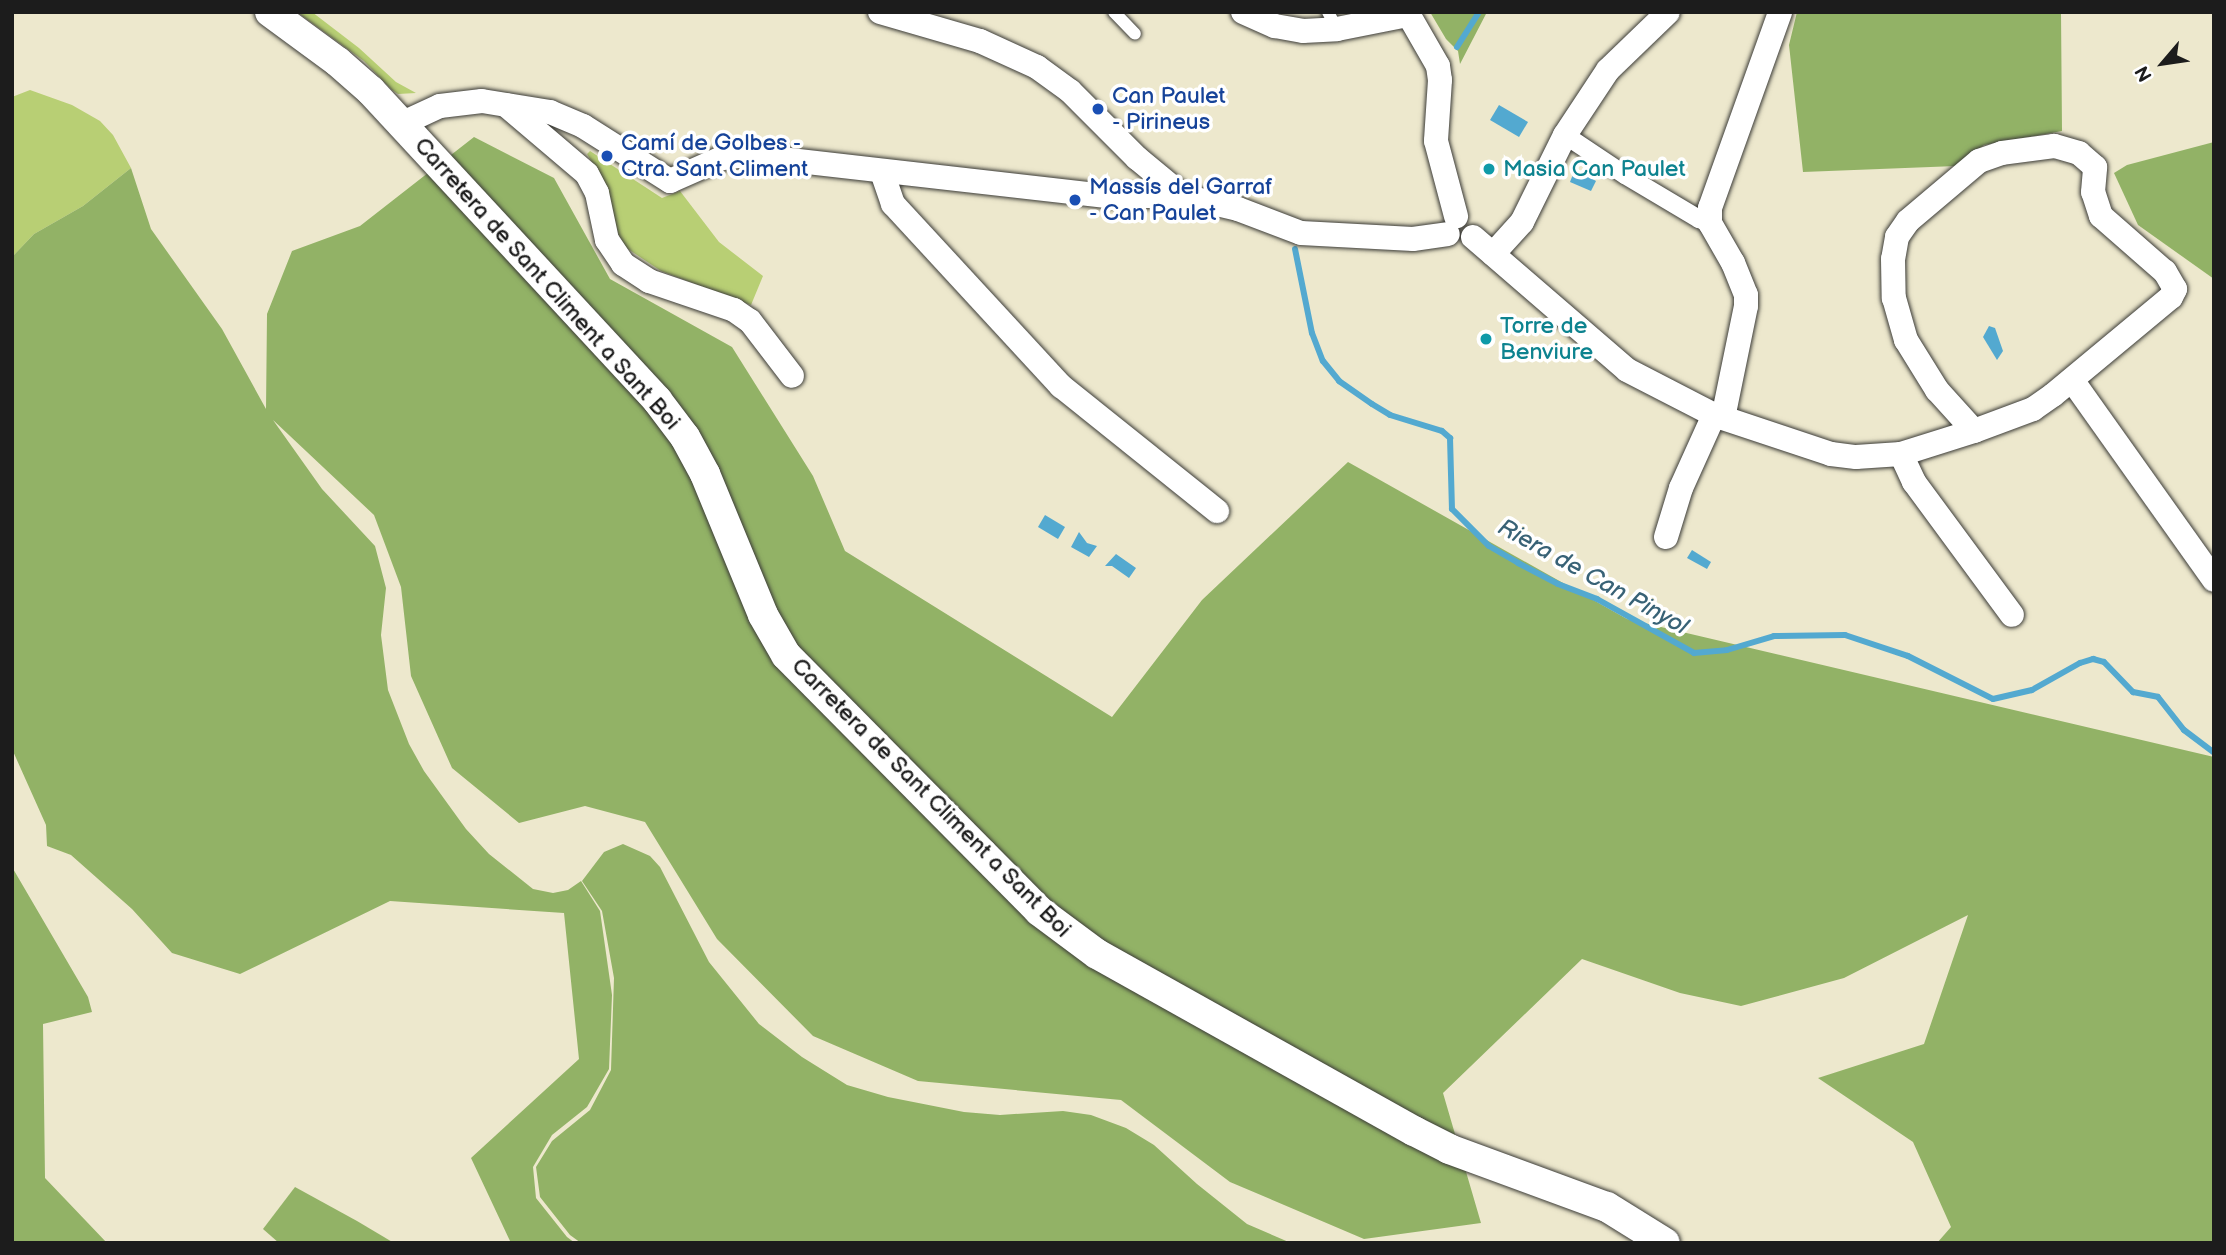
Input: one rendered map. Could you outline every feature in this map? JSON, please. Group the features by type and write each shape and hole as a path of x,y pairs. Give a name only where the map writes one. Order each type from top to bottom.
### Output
{"street":[{"name":"Carretera de Sant Climent a Sant Boi","path":"270,12 338,62 401,124 657,400 685,437 710,485 763,615 786,655 1040,911 1097,954 1414,1131 1449,1149 1607,1207 1665,1243"},
{"path":"880,12 980,41 1037,67 1070,91 1134,155 1182,196"},
{"path":"1243,12 1275,26 1304,31 1333,21 1407,13 1438,66 1440,80 1436,141 1458,243 1467,242 1473,237 1627,370 1718,416 1831,454 1856,457 1900,454 1974,431 2033,409 2072,380 2118,339 2165,305 2175,289 2165,272 2101,216 2093,192 2095,167 2079,153 2054,146 1989,156 1962,174 1909,221 1897,237 1893,259 1893,289 1906,340 1920,368 1974,431"},
{"path":"1493,254 1522,222 1565,135 1608,70 1668,12"},
{"path":"1666,537 1681,488 1718,416 1746,306 1746,295 1733,263 1710,223 1710,208 1780,12"},
{"path":"401,124 455,96 550,112 583,126 670,181 736,155 1107,196 1182,196 1238,209 1301,233 1413,239 1452,225"},
{"path":"505,104 587,174 597,193 607,240 623,264 649,281 734,310 771,337 792,376"},
{"path":"561,150 583,126"},
{"path":"1565,135 1625,175 1710,223"},
{"path":"1107,196 1122,189 1129,180 1134,155"},
{"path":"882,172 893,204 1061,386 1217,511"},
{"path":"2072,380 2214,580"},
{"path":"1900,454 1914,482 2012,615"}],"lane":[{"path":"1114,12 1135,34"}],"green space":[{"path":"297,12 312,12 359,48 396,82 416,93 398,94 392,90 364,61"},
{"path":"1430,12 1487,12 1460,64 1458,51 1446,39"},
{"path":"1797,12 2061,12 2062,131 1984,145 1956,166 1803,172 1789,45"},
{"path":"30,90 72,105 100,121 113,135 131,168 83,206 34,234 12,257 12,97"},
{"path":"474,137 554,178 610,279 732,347 813,476 845,551 1112,717 1202,600 1348,462 1627,619 2214,757 2214,1243 1937,1243 1951,1227 1913,1142 1818,1078 1924,1044 1968,915 1844,978 1741,1006 1680,993 1582,959 1443,1093 1481,1223 1364,1239 1230,1182 1121,1100 918,1081 813,1036 717,939 645,822 585,806 519,823 452,768 411,676 401,587 374,515 273,420 322,489 375,546 386,588 381,635 388,690 409,744 424,771 466,829 489,854 533,889 553,893 568,890 581,881 600,911 612,995 609,1069 587,1107 552,1135 533,1167 536,1198 567,1237 575,1243 511,1243 471,1158 579,1059 564,913 390,901 240,974 172,953 132,909 71,855 47,846 46,825 12,749 12,257 34,234 83,206 131,168 151,229 222,329 266,409 267,314 292,251 360,226"},
{"path":"2214,142 2214,279 2138,225 2114,173 2127,165"},
{"path":"590,151 662,198 680,191 719,242 763,276 751,305 661,271 625,247 618,233 606,185 587,154"},
{"path":"623,844 650,856 660,867 709,962 759,1024 802,1057 847,1085 888,1097 964,1112 1000,1115 1063,1111 1091,1115 1126,1128 1154,1145 1247,1224 1291,1243 581,1243 570,1235 540,1197 536,1167 552,1141 590,1110 611,1070 614,978 602,911 582,881 604,852"},
{"path":"12,867 88,997 92,1012 43,1024 45,1178 107,1243 12,1243"},
{"path":"295,1187 394,1243 279,1243 263,1229"}],"water":[{"path":"1499,105 1528,122 1519,137 1490,120"},
{"path":"1575,169 1596,181 1591,191 1570,182"},
{"path":"1989,326 1995,328 2003,351 1997,360 1983,337"},
{"path":"1045,515 1065,527 1058,539 1038,527"},
{"path":"1079,532 1087,543 1097,546 1089,557 1071,547"},
{"path":"1692,550 1711,562 1707,569 1687,558"},
{"path":"1116,554 1136,568 1129,578 1112,566 1105,566"}],"waterway":[{"path":"1457,47 1479,12"},
{"name":"Riera de Can Pinyol","path":"1295,249 1312,333 1323,361 1339,381 1390,415 1442,431 1450,438 1452,509 1489,546 1518,563 1558,584 1597,599 1694,653 1727,650 1774,636 1845,635 1908,656 1993,699 2032,690 2080,663 2093,659 2104,662 2133,692 2158,697 2184,730 2214,753"}],"place":[{"name":"Can Paulet - Pirineus","path":"1098,109"},
{"name":"Camí de Golbes - Ctra. Sant Climent","path":"607,156"},
{"name":"Masia Can Paulet","path":"1489,169"},
{"name":"Massís del Garraf - Can Paulet","path":"1075,200"},
{"name":"Torre de Benviure","path":"1486,339"}]}
